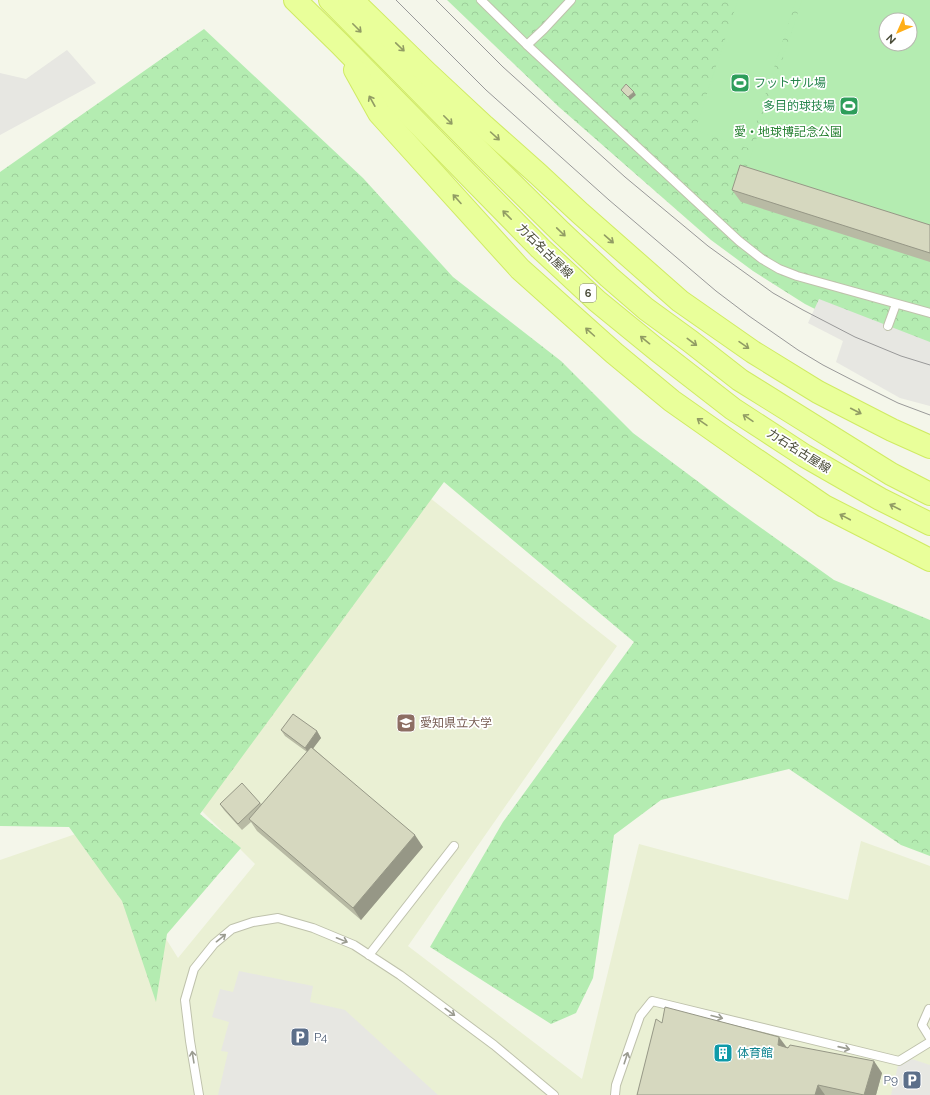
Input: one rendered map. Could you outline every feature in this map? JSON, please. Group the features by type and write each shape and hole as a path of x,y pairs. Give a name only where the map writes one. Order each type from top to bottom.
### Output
{"main road":[{"name":"力石名古屋線","path":"295,0 540,248 597,301 733,409 805,456 880,499 930,524"},
{"name":"力石名古屋線","path":"330,0 561,232 646,309 740,380 891,474 930,494"},
{"path":"352,0 484,126 680,301 753,352 818,392 892,430 930,447"},
{"name":"6","path":"340,44 379,113 520,269 614,353 672,401 824,506 930,560"}],"lane":[{"path":"480,0 739,241 762,259 778,269 797,276 930,313"},
{"path":"527,45 571,0"},
{"path":"888,326 896,304"},
{"path":"369,955 454,846"},
{"path":"199,1095 185,1000 194,969 214,944 232,929 253,922 278,918 313,928 354,944 400,975 494,1045 554,1095"},
{"path":"615,1095 616,1085 640,1016 652,1002 899,1061 930,1042"},
{"path":"930,1010 929,1009 922,1025 930,1038"}],"shaded area":[{"path":"67,50 96,83 0,135 0,73 26,79"},
{"path":"819,299 930,342 930,406 900,398 836,362 843,341 808,323"},
{"name":"愛知県立大学","path":"420,490 617,646 408,946 582,1079 639,844 848,900 861,841 930,866 930,1095 0,1095 0,860 96,827 178,958 255,864 192,801"},
{"name":"P4","path":"239,971 313,986 310,1002 345,1010 438,1095 218,1095 228,1052 221,1051 229,1022 212,1017 220,989 233,992"},
{"name":"P9","path":"906,1057 930,1065 930,1095 891,1095 899,1061"}],"green space":[{"name":"愛・地球博記念公園","path":"447,0 930,0 930,359 855,329 805,304 753,271 711,240 559,107"},
{"name":"フットサル場","path":"738,0 796,0 748,148 695,130"},
{"name":"多目的球技場","path":"802,0 930,0 930,226 747,167"},
{"path":"204,29 363,178 453,277 561,361 633,433 732,507 834,580 930,620 930,856 901,845 789,769 661,800 614,835 593,978 576,1013 551,1024 430,947 503,822 634,642 444,482 200,814 241,848 167,934 156,1002 122,901 69,827 0,826 0,172"}],"building":[{"path":"626,84 634,92 628,97 621,90"},
{"path":"740,165 930,225 930,253 732,190"},
{"path":"293,714 317,731 305,748 281,730"},
{"path":"311,747 415,835 353,908 249,819"},
{"path":"242,783 260,803 238,824 220,804"},
{"name":"体育館","path":"665,1007 779,1037 778,1045 788,1048 790,1045 874,1061 864,1095 818,1085 815,1095 637,1095 656,1019 662,1023"}],"tram line":[{"path":"396,0 486,90 609,200 716,291 798,350 823,365 898,403 930,415"},
{"path":"436,0 503,67 625,177 708,246 773,293 803,310 855,337 901,356 930,365"}],"place":[{"name":"フットサル場","path":"740,83"},
{"name":"多目的球技場","path":"849,106"},
{"name":"愛知県立大学","path":"406,723"},
{"name":"P4","path":"300,1037"},
{"name":"体育館","path":"723,1053"},
{"name":"P9","path":"912,1080"}]}
